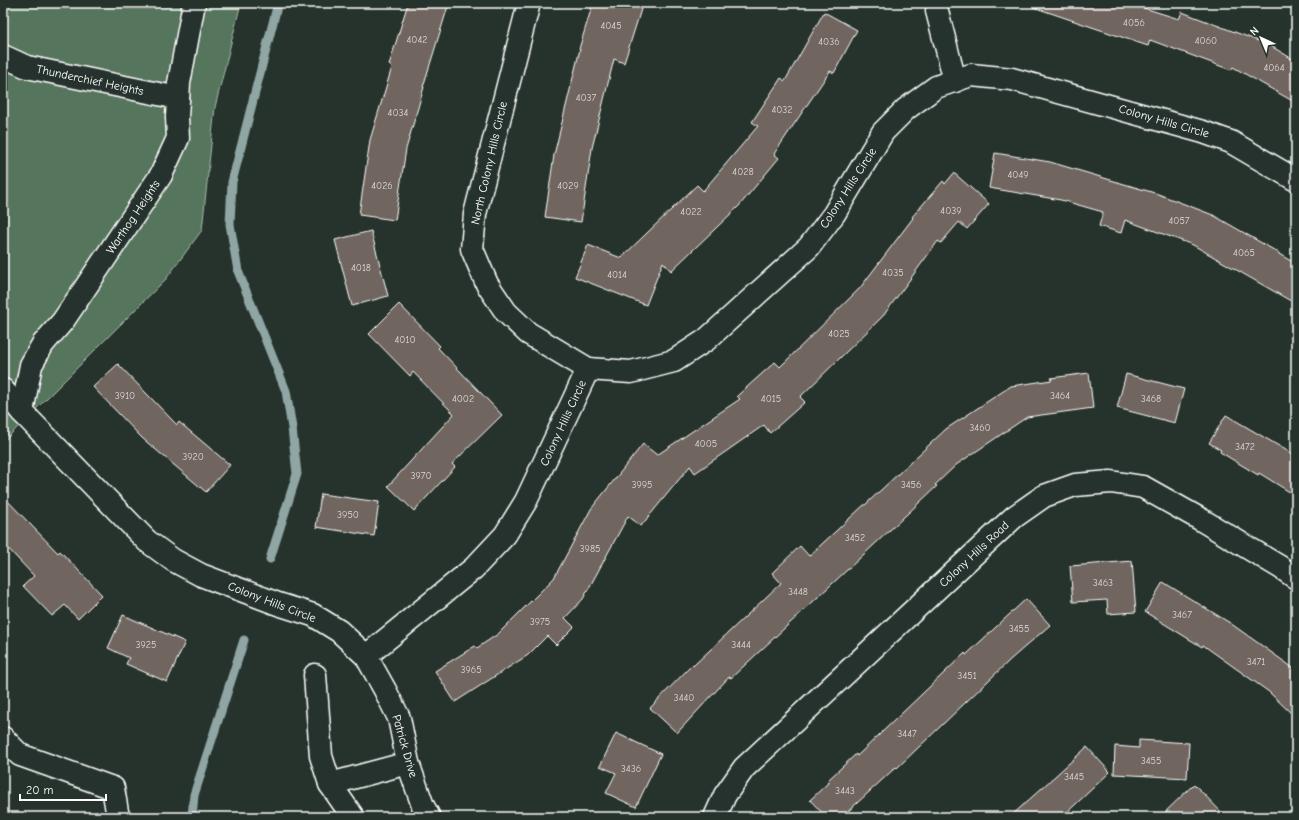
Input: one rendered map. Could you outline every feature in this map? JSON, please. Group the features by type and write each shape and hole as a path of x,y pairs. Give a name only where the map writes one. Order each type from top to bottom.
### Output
{"street":[{"name":"Warthog Heights","path":"22,412 31,365 43,344 63,321 161,175 178,138 177,117 179,83 194,3"},
{"name":"North Colony Hills Circle","path":"529,3 475,214 472,248 487,284 506,312 528,333 588,369"},
{"path":"937,11 955,81"},
{"name":"Thunderchief Heights","path":"3,56 27,67 178,98"},
{"name":"Colony Hills Circle","path":"3,390 22,412 147,541 172,560 201,575 313,616 339,631 366,656 474,568 505,536 526,501 588,369 631,372 674,361 706,340 809,247 834,214 883,132 906,109 936,87 972,75 1012,79 1203,132 1231,142 1296,180"},
{"name":"Colony Hills Road","path":"715,817 725,795 744,768 1014,517 1044,496 1075,484 1110,482 1143,487 1200,519 1296,578"},
{"name":"Patrick Drive","path":"366,656 399,718 408,762 423,806 429,817"},
{"path":"315,675 321,756 330,784 354,817"},
{"path":"3,738 20,755 113,788 118,817"},
{"path":"330,784 408,762"}],"green space":[{"path":"3,3 241,3 215,107 202,230 166,279 3,442"}],"building":[{"path":"408,3 449,3 423,87 406,149 395,220 359,215 370,140 392,67 389,65"},
{"path":"593,3 643,3 624,63 614,59 592,148 581,222 545,217 554,155 579,49"},
{"path":"1033,3 1128,3 1179,19 1182,12 1269,45 1296,61 1296,103 1233,67 1231,70 1150,40 1148,46 1033,7"},
{"path":"824,12 857,30 834,73 830,71 774,154 779,158 739,206 671,271 663,262 646,305 575,277 588,245 621,258 697,185 703,191 758,126 752,122 781,78 785,81"},
{"path":"995,153 1050,162 1158,194 1213,215 1296,264 1296,304 1193,245 1125,220 1121,233 1099,226 1103,212 1061,200 989,188"},
{"path":"954,173 989,204 967,229 959,222 941,243 938,241 883,316 800,397 805,402 770,433 764,425 695,473 690,466 641,526 628,516 583,599 565,618 574,627 556,645 547,636 528,655 455,702 435,671 475,646 477,648 498,634 554,578 591,509 643,444 657,455 740,399 737,396 775,362 780,367 860,288 913,218 912,217 943,181 945,184"},
{"path":"371,231 388,296 352,306 335,240"},
{"path":"399,304 440,346 438,348 502,415 452,464 455,467 414,511 388,486 454,414 413,372 410,376 369,334"},
{"path":"118,364 177,425 179,422 230,465 206,492 142,438 93,387"},
{"path":"1089,373 1093,408 1027,417 956,465 935,485 937,486 905,516 731,678 729,677 677,733 650,708 692,665 693,666 781,583 772,573 800,546 809,556 946,429 1011,386 1052,380 1051,378"},
{"path":"1126,374 1184,389 1175,423 1117,408"},
{"path":"1226,415 1296,456 1296,496 1259,473 1258,475 1220,452 1221,450 1209,443"},
{"path":"321,494 379,502 374,536 316,527"},
{"path":"3,496 58,553 60,551 102,595 78,619 65,605 52,616 23,586 34,576 3,543"},
{"path":"1132,561 1136,612 1108,614 1107,600 1073,602 1070,566"},
{"path":"1163,582 1230,623 1296,670 1296,718 1269,692 1203,645 1202,647 1145,612"},
{"path":"1026,599 1050,625 1011,659 897,768 896,767 842,817 826,817 810,800 829,782 828,780 856,754 857,756 965,653 966,655"},
{"path":"123,615 185,642 167,682 126,664 129,658 108,648"},
{"path":"616,733 661,754 636,807 606,793 616,773 600,766"},
{"path":"1139,740 1189,743 1187,778 1114,774 1115,746 1139,748"},
{"path":"1087,747 1110,772 1062,817 1010,817"},
{"path":"1194,784 1226,817 1160,817"}],"waterway":[{"path":"270,559 297,474 292,428 286,391 238,271 230,224 232,182 278,3"},
{"path":"192,817 194,795 244,640"}]}
